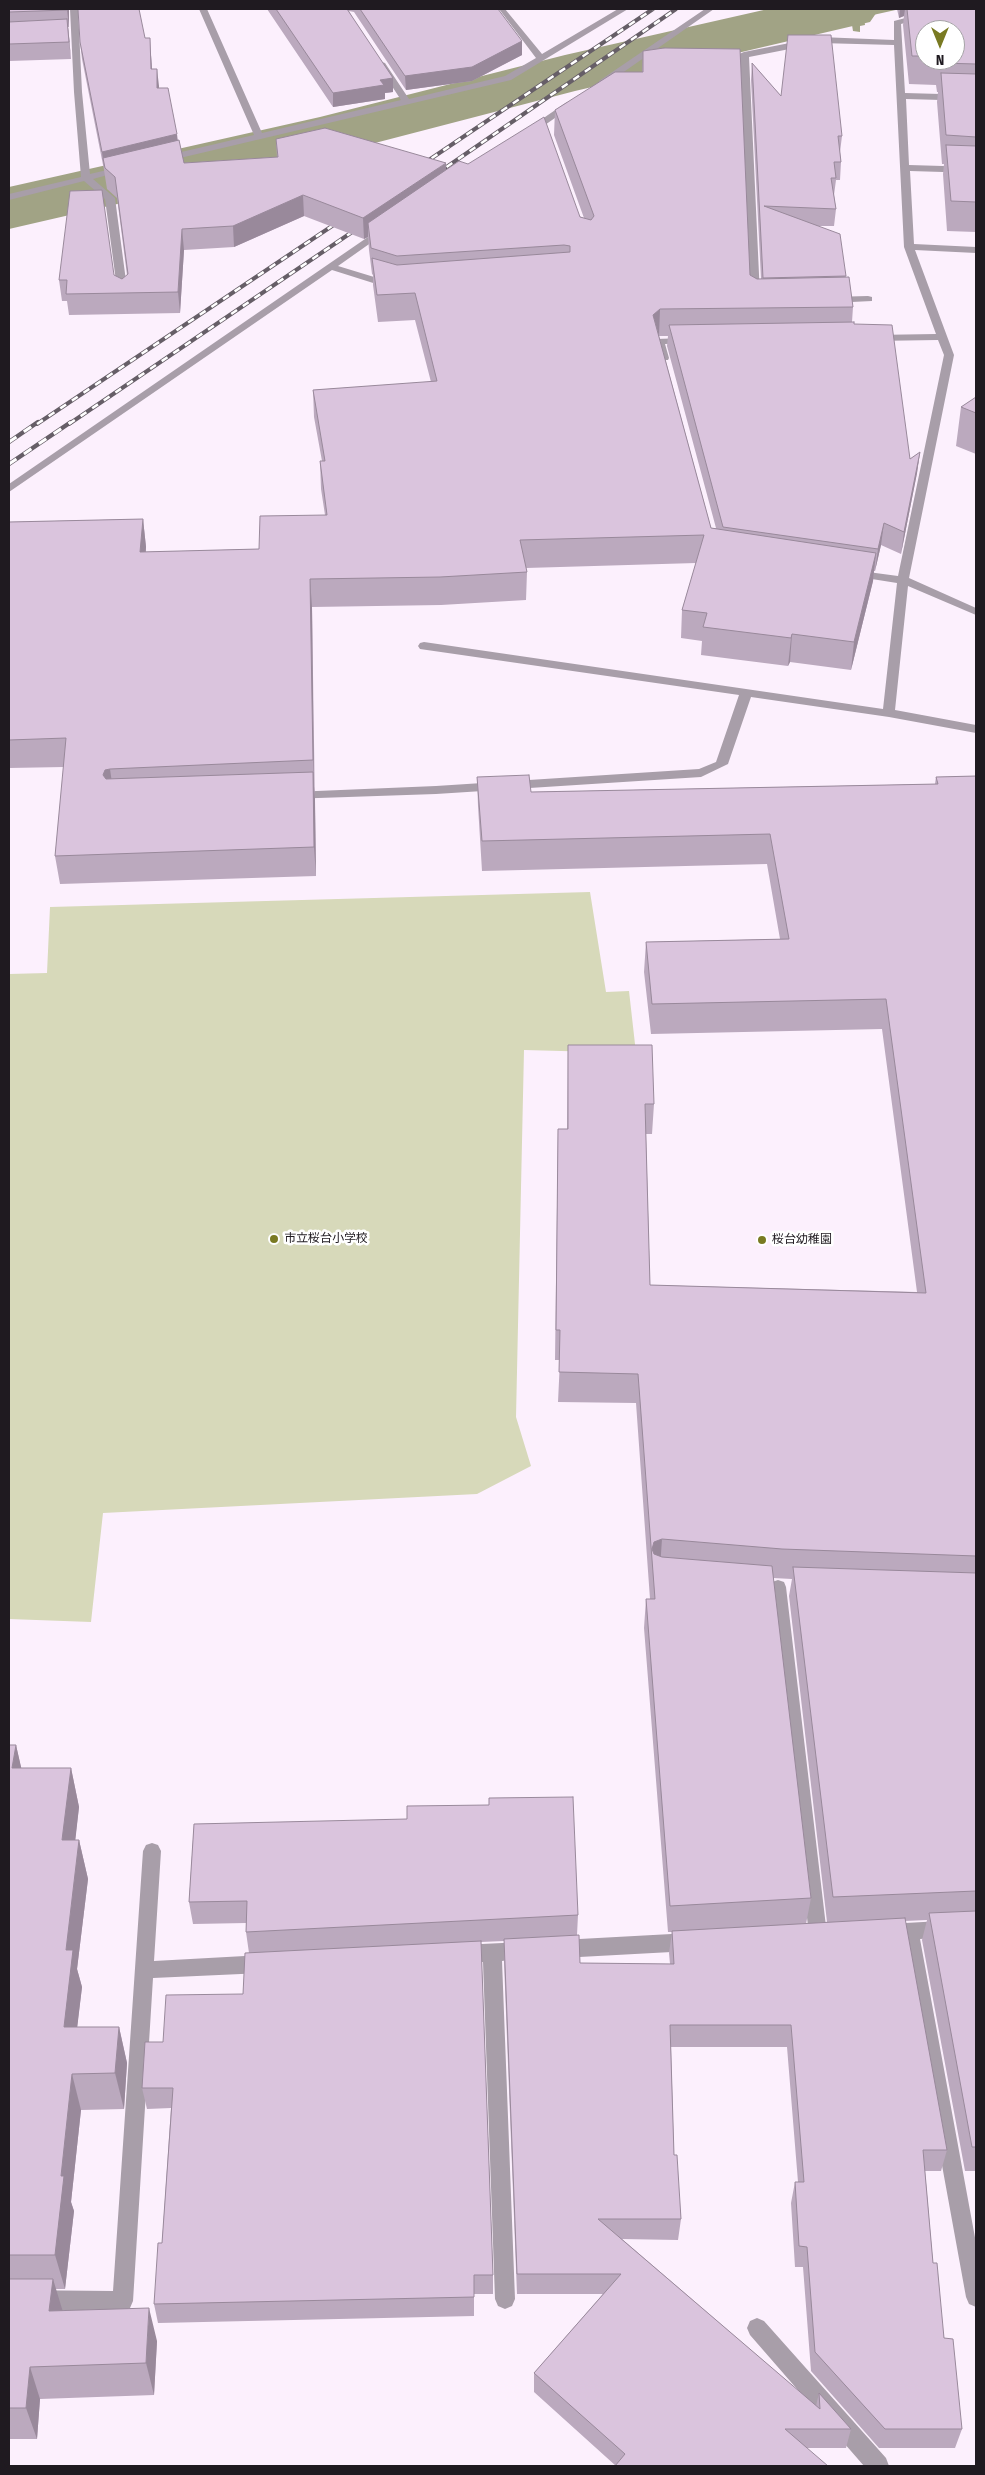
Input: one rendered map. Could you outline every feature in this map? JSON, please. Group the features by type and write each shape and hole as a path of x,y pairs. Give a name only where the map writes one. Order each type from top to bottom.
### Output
{"street":[{"path":"74,9 71,31 88,180 110,198 123,296"},
{"path":"202,9 259,136"},
{"path":"153,162 508,78 624,9"},
{"path":"692,9 708,10"},
{"path":"889,713 903,580 949,355 909,247 897,23 949,9"},
{"path":"502,10 541,58"},
{"path":"596,87 708,10"},
{"path":"725,58 820,40 898,43"},
{"path":"375,54 406,101"},
{"path":"744,55 755,300 764,300"},
{"path":"610,77 639,72"},
{"path":"901,96 976,98"},
{"path":"520,138 545,127 580,97"},
{"path":"9,197 88,180 134,166"},
{"path":"905,168 976,170"},
{"path":"9,489 394,224"},
{"path":"909,247 976,250"},
{"path":"331,267 398,287 408,287"},
{"path":"821,300 868,299"},
{"path":"864,338 942,337"},
{"path":"667,370 659,341 698,340"},
{"path":"844,572 903,580 976,612"},
{"path":"424,646 889,713 976,729"},
{"path":"280,796 436,790 701,773 722,764 746,692"},
{"path":"758,1585 798,1587"},
{"path":"778,1586 827,1935 798,1936"},
{"path":"9,2300 123,2301 152,1852"},
{"path":"873,1933 976,1927"},
{"path":"909,1931 976,2297"},
{"path":"442,1955 710,1941"},
{"path":"492,1952 505,2299"},
{"path":"144,1970 283,1963"},
{"path":"757,2328 878,2466"}],"shaded area":[{"path":"806,9 900,9 864,17 865,25 860,26 860,32 853,31 852,25 846,20 776,33 771,31 684,51 716,30"},
{"path":"428,104 444,113 9,219 9,205"},
{"path":"590,892 606,992 629,991 636,1053 524,1050 516,1417 531,1466 477,1494 103,1513 91,1622 9,1619 9,974 47,973 50,907"}],"building":[{"path":"9,9 67,9 67,10 9,12"},
{"path":"78,9 139,9 145,38 150,38 151,69 157,69 157,88 168,88 177,134 102,152 80,42"},
{"path":"276,9 347,9 393,78 380,80 384,85 333,93"},
{"path":"360,9 498,9 522,41 472,67 405,76"},
{"path":"907,9 976,9 976,64 965,64 965,20 915,20 915,56 912,56"},
{"path":"67,19 69,42 9,44 9,22"},
{"path":"788,35 831,35 842,136 838,136 841,162 834,162 836,178 831,178 836,209 764,206 840,234 846,276 763,278 752,63 781,96"},
{"path":"664,48 740,49 750,275 757,279 849,277 853,307 660,309 653,315 711,528 876,553 854,642 792,634 791,638 703,627 707,613 682,610 704,535 520,540 527,572 440,577 310,579 313,760 110,769 105,770 103,775 106,779 313,772 314,847 55,856 66,738 9,740 9,522 143,519 140,552 259,549 260,516 327,515 320,461 325,461 313,390 437,381 415,293 377,295 372,258 397,265 570,252 570,246 564,245 397,256 371,248 368,223 459,161 468,164 544,117 580,217 591,220 594,216 555,110 615,72 643,72 643,51"},
{"path":"941,73 976,74 976,137 946,135"},
{"path":"325,128 446,163 363,218 303,195 233,226 182,229 178,292 66,294 67,280 59,280 70,191 102,190 114,275 122,279 128,274 115,177 105,168 103,158 179,140 184,163 278,157 276,139"},
{"path":"946,145 976,146 976,202 951,201"},
{"path":"854,322 854,324 892,325 910,459 920,452 904,532 884,523 878,549 723,527 669,325"},
{"path":"976,397 976,413 961,407"},
{"path":"529,775 531,792 938,784 936,777 976,776 976,1556 782,1549 662,1539 654,1542 652,1549 654,1554 662,1557 772,1566 811,1898 670,1906 646,1599 655,1599 638,1374 559,1372 560,1330 556,1330 558,1129 568,1129 568,1045 652,1045 654,1104 645,1104 650,1285 926,1293 886,999 652,1004 646,942 789,939 770,834 482,841 477,777"},
{"path":"793,1567 976,1573 976,1891 833,1897"},
{"path":"9,1745 16,1745 12,1768 71,1768 62,1840 79,1840 66,1950 73,1950 64,2027 119,2027 115,2073 72,2074 61,2176 64,2176 55,2255 9,2255"},
{"path":"573,1797 578,1915 246,1932 247,1901 189,1902 194,1824 407,1819 407,1806 489,1805 489,1798"},
{"path":"976,1911 976,2147 972,2147 929,1913"},
{"path":"905,1918 947,2150 923,2150 933,2263 937,2263 944,2338 953,2339 962,2429 885,2429 815,2352 807,2247 799,2246 795,2182 804,2182 791,2025 670,2025 674,2155 677,2155 681,2219 598,2219 820,2409 819,2393 851,2429 785,2429 828,2466 615,2466 625,2454 534,2373 621,2274 517,2274 504,1939 579,1935 580,1963 674,1964 672,1931"},
{"path":"481,1941 493,2275 474,2275 474,2297 154,2304 158,2243 162,2243 173,2088 142,2088 145,2042 163,2042 166,1995 243,1994 245,1953"},
{"path":"9,2279 53,2279 49,2311 149,2308 146,2363 30,2367 26,2408 9,2408"}],"waterway":[{"path":"9,208 325,136 565,74 848,9"}],"railway":[{"path":"420,166 653,9"},
{"path":"435,175 676,9"},
{"path":"37,424 341,220"},
{"path":"69,424 361,226"},
{"path":"9,442 38,422"},
{"path":"9,464 71,422"}],"place":[{"name":"市立桜台小学校","path":"274,1239"},
{"name":"桜台幼稚園","path":"762,1240"}]}
